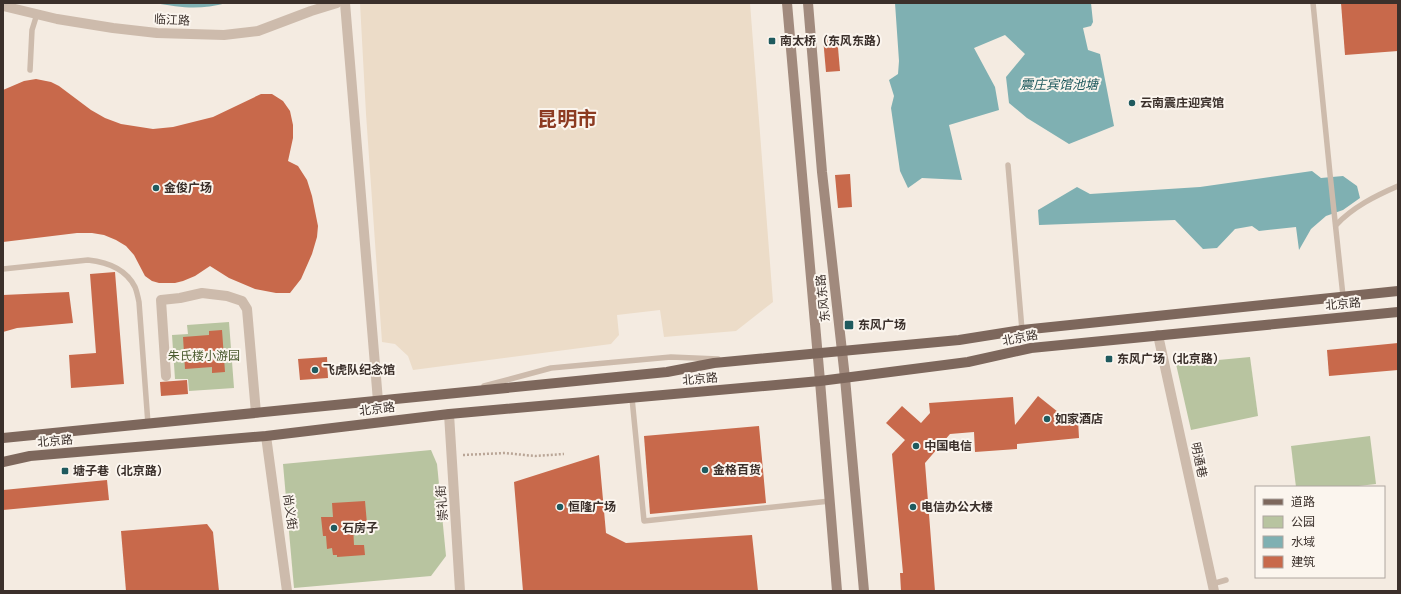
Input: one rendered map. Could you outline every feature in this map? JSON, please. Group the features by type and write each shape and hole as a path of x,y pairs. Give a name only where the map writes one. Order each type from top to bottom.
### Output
{"main road":[{"name":"东风东路","path":"787,3 837,591"},
{"name":"东风东路","path":"808,3 822,172 846,378 864,591"},
{"name":"北京路","path":"3,438 667,372 714,363 959,340 1022,330 1398,291"},
{"name":"北京路","path":"3,462 30,456 266,436 449,414 820,381 968,362 1031,348 1398,312"}],"street":[{"name":"临江路","path":"3,6 57,19 114,28 157,33 224,35 258,31 337,3"},
{"path":"345,3 378,401"},
{"path":"166,376 161,300 202,294 227,296 242,301 247,309 256,413"},
{"name":"明通巷","path":"1158,335 1213,587"},
{"name":"崇礼街","path":"449,414 460,591"},
{"name":"尚义街","path":"266,436 287,591"}],"lane":[{"path":"1313,3 1344,296"},
{"path":"30,70 32,30 37,14"},
{"path":"1008,165 1022,330"},
{"path":"1336,225 1345,216 1372,197 1398,186"},
{"path":"3,269 88,260 101,261 127,276 135,288 139,302 148,424"},
{"path":"462,392 551,368 671,357 755,360"},
{"path":"632,398 644,520 830,501"},
{"path":"1213,587 1226,580"}],"path":[{"path":"452,456 505,453 535,456 564,454"}],"green space":[{"name":"朱氏楼小游园","path":"229,322 234,388 189,391 188,379 175,379 172,335 188,334 187,325"},
{"path":"1250,357 1258,416 1191,430 1176,364"},
{"path":"1370,436 1376,484 1359,486 1296,486 1291,446"},
{"path":"431,450 437,464 446,556 431,576 294,588 283,464"}],"shaded area":[{"path":"360,3 750,3 773,302 736,331 664,337 660,310 617,315 619,335 611,344 413,370 408,356 395,344 382,342 366,114"}],"water":[{"path":"155,3 227,3 208,7 191,8"},
{"name":"震庄宾馆池塘","path":"895,3 1091,3 1093,22 1091,26 1083,28 1088,50 1100,54 1114,126 1069,144 1027,118 1009,103 1006,77 1025,54 1005,35 974,48 995,87 999,110 949,125 962,180 922,178 908,188 900,171 891,108 894,96 889,80 898,74 899,61"},
{"path":"1312,171 1321,178 1343,176 1357,186 1360,198 1343,210 1326,216 1311,229 1299,250 1296,227 1259,231 1252,226 1235,229 1217,248 1203,249 1175,220 1039,225 1038,210 1077,187 1090,194 1200,187"}],"building":[{"path":"1341,3 1398,3 1398,51 1345,55"},
{"path":"837,36 840,71 826,72 823,38"},
{"name":"金俊广场","path":"36,79 51,82 59,86 91,110 105,118 121,124 153,129 173,127 213,117 261,94 272,94 283,101 290,111 293,125 293,138 288,161 298,166 307,180 318,226 317,237 312,254 301,279 290,293 276,293 255,289 229,278 210,266 195,276 183,281 175,283 159,283 152,281 145,276 134,255 126,246 104,235 77,233 3,242 3,90 24,81"},
{"path":"850,174 852,207 838,208 835,175"},
{"path":"115,272 124,384 71,388 69,355 96,353 90,274"},
{"path":"69,292 73,323 17,328 3,332 3,295"},
{"path":"222,330 225,372 212,373 212,367 185,369 183,337 209,335 209,331"},
{"path":"1398,343 1398,370 1329,376 1327,350"},
{"path":"327,357 328,378 300,380 298,359"},
{"path":"187,380 188,394 161,396 160,382"},
{"path":"1038,396 1068,420 1078,419 1079,438 1017,444 1017,449 975,452 974,432 950,434 925,463 935,591 901,591 900,573 903,573 892,454 905,440 886,423 902,406 921,423 930,413 929,403 1013,397 1015,425"},
{"name":"金格百货","path":"759,426 766,503 650,514 644,436"},
{"name":"恒隆广场","path":"599,455 606,533 626,543 752,535 758,591 523,591 514,482"},
{"path":"107,480 109,500 3,510 3,490"},
{"name":"石房子","path":"365,501 367,524 353,525 354,545 364,545 365,555 337,557 337,555 333,555 332,548 327,549 326,536 323,536 321,517 333,517 332,503"},
{"path":"207,524 213,532 219,591 126,591 121,531"}],"place":[{"name":"南太桥（东风东路）","path":"772,41"},
{"name":"云南震庄迎宾馆","path":"1132,103"},
{"name":"金俊广场","path":"156,188"},
{"name":"东风广场","path":"849,325"},
{"name":"东风广场（北京路）","path":"1109,359"},
{"name":"飞虎队纪念馆","path":"315,370"},
{"name":"如家酒店","path":"1047,419"},
{"name":"中国电信","path":"916,446"},
{"name":"金格百货","path":"705,470"},
{"name":"塘子巷（北京路）","path":"65,471"},
{"name":"恒隆广场","path":"560,507"},
{"name":"电信办公大楼","path":"913,507"},
{"name":"石房子","path":"334,528"}],"district":[{"name":"昆明市","path":"567,119"}]}
